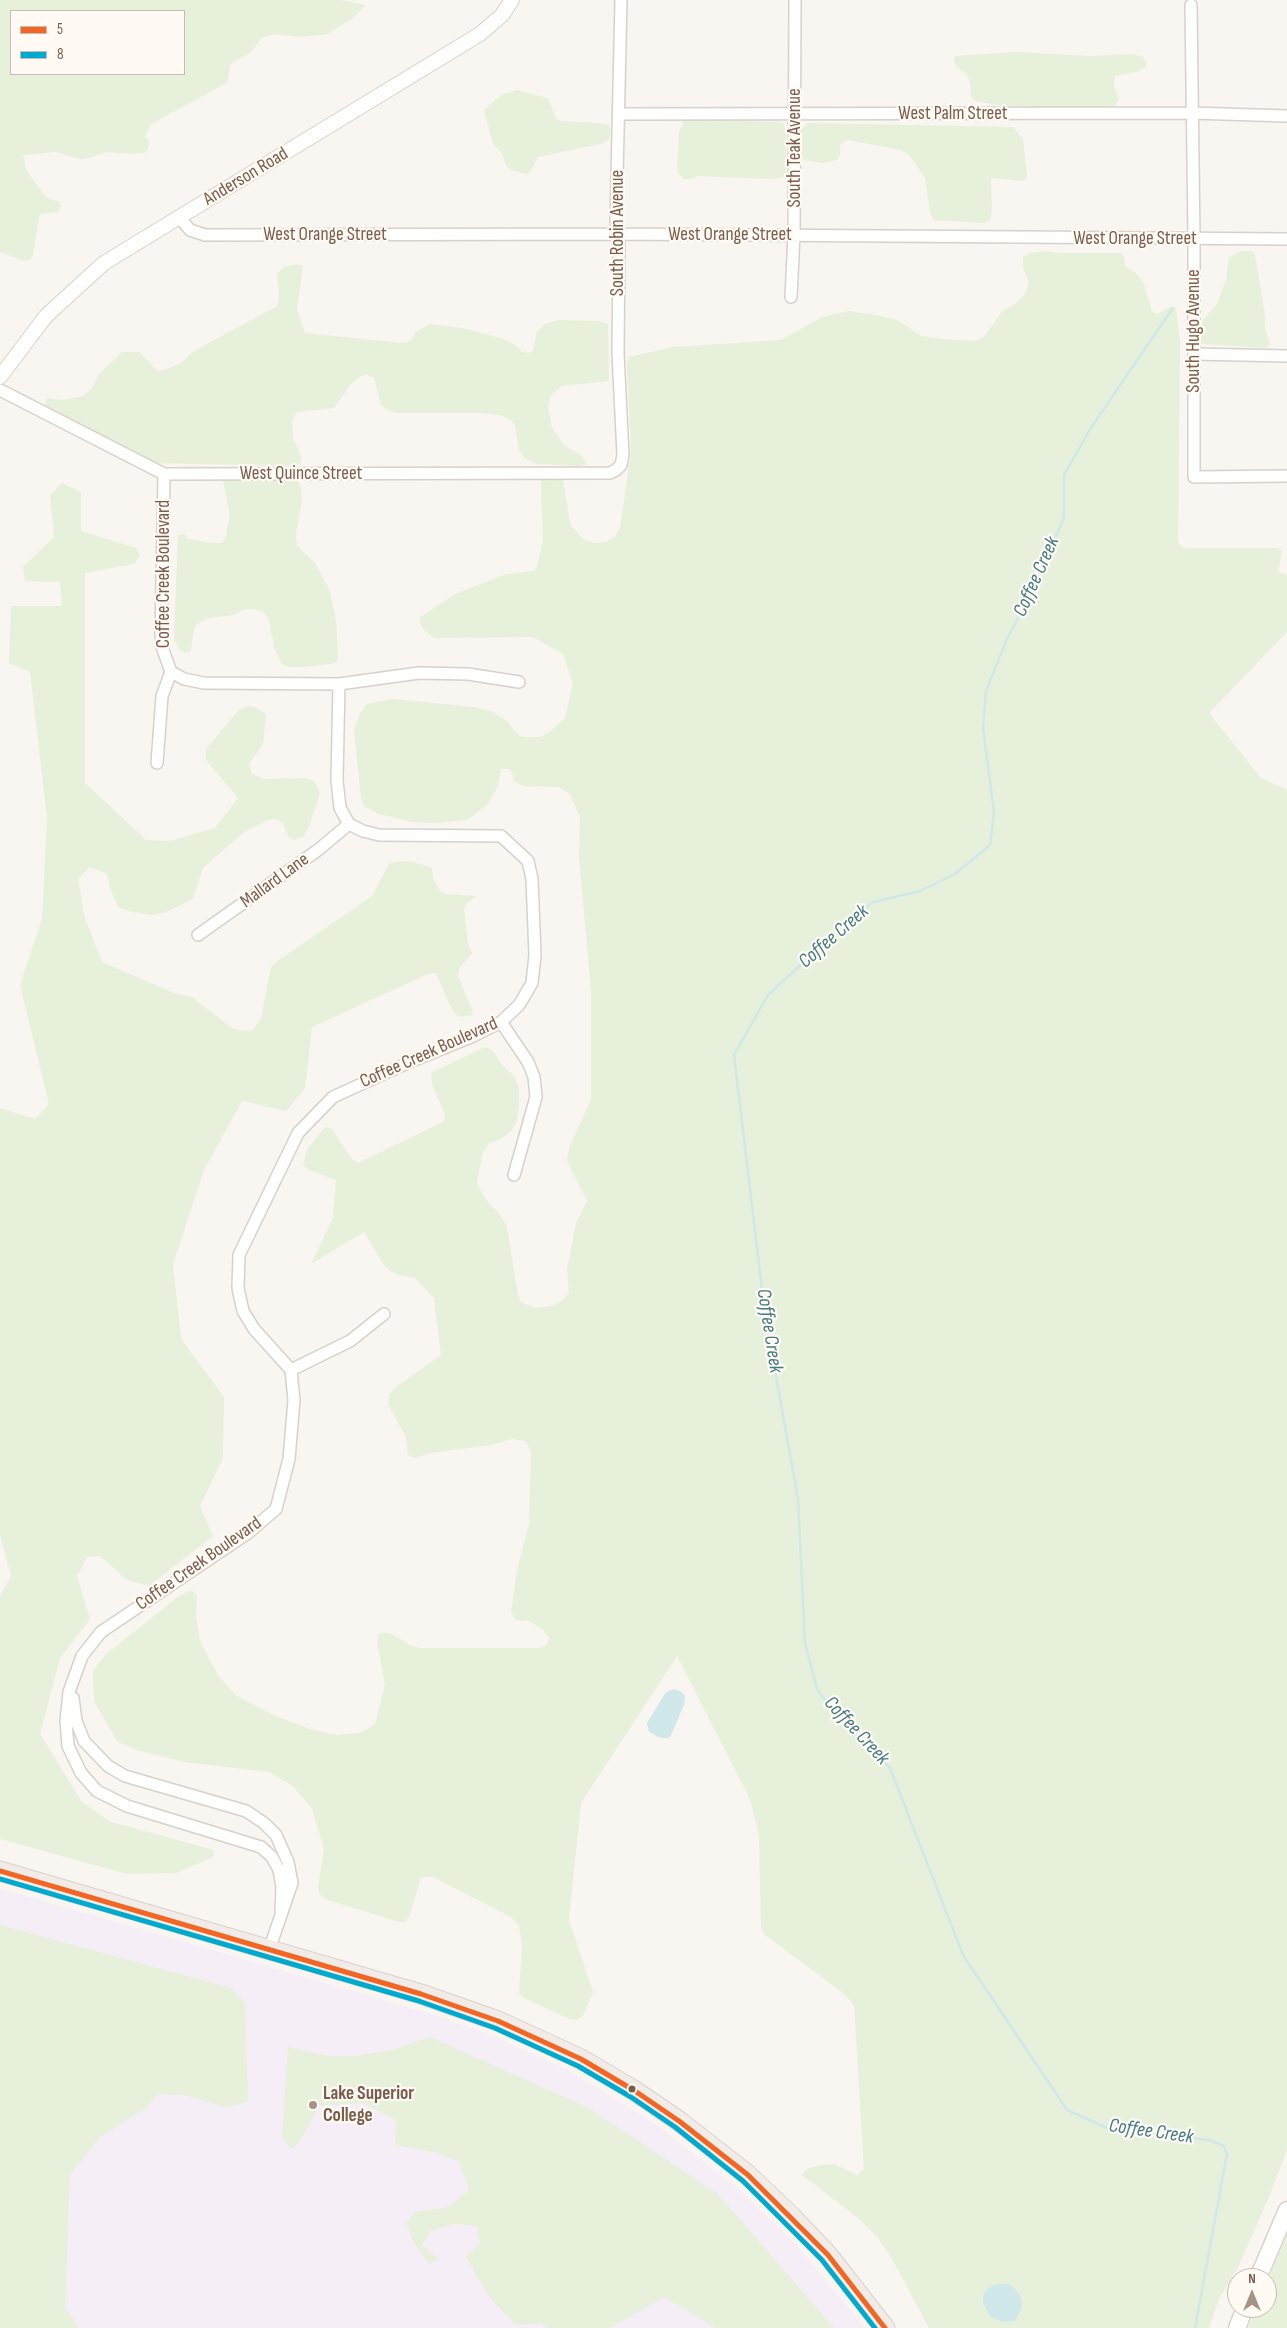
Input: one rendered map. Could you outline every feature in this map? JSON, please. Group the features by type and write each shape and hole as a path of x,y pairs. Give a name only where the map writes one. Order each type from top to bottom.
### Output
{"highway":[{"path":"0,1871 421,1994 489,2017 580,2059 635,2091 702,2138 769,2194 828,2256 885,2328"}],"main road":[{"path":"1262,2268 1287,2210"}],"street":[{"name":"Anderson Road","path":"0,377 46,316 104,263 480,34 502,15 512,0"},
{"name":"South Robin Avenue","path":"621,0 616,220 618,234 618,353 623,455 621,465"},
{"name":"South Teak Avenue","path":"791,297 794,235 795,0"},
{"name":"South Hugo Avenue","path":"1191,5 1194,239 1194,477 1287,476"},
{"name":"West Palm Street","path":"619,114 1192,114 1287,116"},
{"name":"West Orange Street","path":"179,217 190,230 205,235 618,234 1287,239"},
{"path":"1194,354 1287,356"},
{"name":"West Quince Street","path":"0,390 164,474 610,472 621,465"},
{"name":"Coffee Creek Boulevard","path":"164,474 161,633 164,654 171,672 184,679 204,683 339,684 419,673 468,674 519,682"},
{"path":"157,763 162,696 171,672"},
{"path":"339,684 337,780 340,808 349,824"},
{"name":"Coffee Creek Boulevard","path":"281,1911 282,1887 279,1870 272,1857 261,1847 116,1802 97,1791 75,1763 67,1738 66,1710 73,1678 82,1656 101,1632 248,1533 276,1509 289,1458 294,1400 290,1370 243,1311 238,1288 239,1255 298,1133 333,1097 501,1022 519,1005 532,983 535,928 532,879 528,861 501,836 379,835 363,831 349,824"},
{"name":"Mallard Lane","path":"198,935 318,850 349,824"},
{"path":"501,1022 528,1062 534,1077 536,1097 514,1175"},
{"path":"290,1370 350,1341 384,1314"},
{"name":"Coffee Creek Boulevard","path":"73,1678 74,1712 80,1732 87,1745 108,1766 126,1776 246,1811 256,1816 271,1829 285,1853 291,1876 291,1890 281,1911 270,1950"}],"shaded area":[{"name":"Lake Superior College","path":"0,1888 435,2015 493,2036 561,2067 655,2124 734,2185 795,2243 865,2328 0,2328"}],"green space":[{"path":"0,0 341,0 366,5 353,18 328,34 301,37 274,34 262,38 250,53 233,62 225,84 151,124 145,136 149,140 149,146 145,153 106,152 89,158 79,159 56,152 23,155 26,169 34,181 47,198 60,202 61,207 58,212 41,214 33,255 30,260 24,261 0,252"},
{"path":"1016,52 1091,56 1134,54 1143,57 1147,64 1136,72 1115,76 1114,85 1119,100 1114,106 1102,109 1002,106 975,101 971,97 967,74 956,67 955,56"},
{"path":"517,90 548,98 556,119 561,121 608,125 611,129 609,140 600,144 538,157 530,172 526,174 511,170 506,165 502,153 493,144 484,110 501,95"},
{"path":"684,121 783,122 786,132 786,174 783,177 774,179 697,176 692,179 684,179 677,172 679,132"},
{"path":"807,123 1013,127 1023,139 1027,177 1023,181 991,178 992,209 990,221 984,223 934,220 930,213 925,178 909,155 901,150 848,140 840,146 840,156 837,160 824,163 804,160 802,156 801,130"},
{"path":"1046,251 1058,253 1121,253 1124,257 1125,266 1136,273 1143,282 1152,311 1157,314 1173,306 1176,308 1180,341 1178,542 1182,547 1187,548 1278,548 1282,551 1278,572 1287,575 1287,632 1209,713 1261,778 1287,790 1287,2150 1269,2197 1237,2268 1227,2268 1227,2286 1219,2299 1209,2328 929,2328 891,2257 878,2238 858,2218 802,2175 807,2169 819,2165 834,2164 857,2175 864,2169 854,2005 842,1992 765,1935 761,1929 759,1835 750,1799 677,1656 581,1803 569,1920 593,1992 584,2014 578,2019 572,2020 524,1998 519,1993 522,1946 519,1926 511,1917 433,1877 421,1878 409,1917 405,1922 399,1922 325,1899 319,1893 318,1887 324,1849 312,1809 293,1786 269,1772 184,1762 136,1750 117,1741 94,1701 93,1671 105,1655 179,1596 192,1590 197,1596 196,1616 200,1641 218,1675 235,1695 275,1716 313,1730 336,1735 360,1733 375,1724 385,1685 377,1641 378,1635 390,1633 412,1646 421,1648 539,1648 547,1645 549,1638 543,1630 527,1620 520,1621 515,1619 511,1612 517,1570 529,1524 531,1453 526,1441 512,1439 491,1445 431,1453 415,1458 408,1455 406,1437 388,1404 389,1395 396,1387 441,1355 434,1298 415,1278 390,1271 382,1262 364,1232 311,1264 333,1218 336,1180 307,1169 303,1164 307,1150 325,1127 331,1128 352,1159 358,1163 441,1123 445,1119 445,1115 432,1084 431,1073 485,1047 492,1050 502,1065 514,1076 519,1088 519,1106 517,1121 511,1131 501,1139 489,1143 483,1152 477,1183 484,1197 500,1215 507,1227 518,1295 521,1302 535,1308 552,1306 562,1301 569,1293 567,1269 576,1223 587,1201 567,1161 569,1148 591,1099 591,990 579,857 580,817 570,794 559,787 523,786 514,781 509,769 501,769 498,786 488,804 467,820 436,823 412,822 379,814 364,806 361,799 354,730 360,713 367,704 392,699 475,707 493,712 507,721 515,732 522,737 541,737 565,718 573,684 563,654 533,637 434,638 423,629 419,618 455,594 506,574 534,571 537,568 543,539 541,480 544,477 560,477 563,480 570,524 583,539 594,543 606,542 615,537 620,528 631,452 627,365 629,357 673,347 781,340 822,317 849,311 897,320 921,336 975,341 984,337 1002,312 1015,304 1025,294 1029,282 1023,268 1023,257 1031,253"},
{"path":"1241,251 1252,251 1255,255 1265,315 1265,329 1270,345 1266,348 1201,344 1199,339 1203,320 1217,304 1226,280 1229,257"},
{"path":"298,264 303,266 297,309 305,333 403,343 411,341 415,333 429,324 463,328 500,338 514,344 522,352 529,353 533,351 537,332 545,324 558,320 599,321 608,324 609,381 562,386 551,395 548,407 552,428 564,445 581,455 587,464 580,466 537,464 526,459 519,451 515,425 511,420 500,415 481,413 398,413 389,411 381,405 374,378 367,375 362,375 351,384 334,408 297,412 292,421 293,438 301,456 301,462 297,466 150,463 111,440 54,412 45,405 47,398 63,400 83,396 92,388 99,374 122,352 140,352 158,372 180,364 194,351 277,306 279,297 277,274 284,267"},
{"path":"289,478 298,481 301,488 302,500 296,535 297,546 315,563 329,589 336,620 338,659 336,663 307,667 289,667 282,664 275,650 268,617 262,611 253,609 245,609 234,615 208,618 197,624 194,629 191,650 188,653 180,651 174,639 178,535 185,534 187,538 210,543 221,543 225,539 230,515 223,481 225,479"},
{"path":"62,483 81,492 81,531 136,548 140,555 134,564 85,573 85,783 146,840 170,841 215,828 238,798 206,760 206,749 239,710 248,706 258,708 266,715 263,744 249,764 252,774 264,779 305,778 314,781 320,793 309,827 303,837 294,840 289,838 283,823 275,819 268,820 244,832 203,868 193,899 166,912 152,915 132,912 118,907 111,891 107,874 90,867 78,879 85,918 102,962 174,993 192,997 232,1028 242,1031 253,1030 261,1018 271,967 372,896 389,864 410,861 427,866 432,868 433,878 440,891 445,894 476,896 467,903 464,909 468,944 472,953 460,968 458,976 473,1012 472,1015 461,1017 455,1014 436,973 428,974 312,1027 305,1088 286,1111 242,1101 204,1170 173,1264 181,1339 224,1397 223,1458 200,1506 213,1536 149,1586 127,1580 100,1556 87,1557 77,1576 90,1619 60,1658 40,1734 82,1802 111,1822 214,1850 213,1857 176,1873 127,1874 0,1839 0,1596 11,1576 0,1535 0,1108 35,1119 49,1104 20,985 42,919 47,818 30,672 9,663 11,606 62,606 60,582 25,581 23,567 54,537 50,495"},
{"path":"0,1925 231,1988 245,2003 248,2102 226,2107 184,2095 158,2094 146,2108 99,2138 70,2175 65,2307 79,2328 0,2328"},
{"path":"430,2037 587,2107 717,2193 834,2328 715,2328 664,2297 610,2328 549,2328 541,2324 515,2325 487,2294 466,2256 480,2244 477,2226 454,2224 430,2231 422,2245 438,2259 429,2264 413,2241 406,2224 415,2212 448,2207 469,2190 459,2162 438,2153 395,2145 396,2120 363,2103 319,2106 299,2143 291,2149 282,2137 288,2047 328,2056 356,2056 393,2050"},
{"path":"1287,2235 1287,2328 1248,2328 1252,2318 1277,2318 1277,2268 1273,2268"}],"water":[{"path":"674,1689 682,1692 685,1696 684,1705 671,1735 668,1738 661,1738 649,1732 647,1723 666,1692"},
{"path":"997,2284 1009,2284 1017,2291 1021,2299 1022,2307 1015,2321 1002,2322 990,2316 983,2303 983,2295 988,2288"}],"waterway":[{"name":"Coffee Creek","path":"1172,309 1089,431 1064,475 1064,518 1029,597 1006,641 986,691 983,728 994,812 990,845 955,874 920,891 873,902 855,915 768,995 734,1055 765,1315 798,1499 805,1643 817,1689 837,1716 890,1768 963,1955 1067,2110 1107,2128 1209,2140 1224,2146 1227,2154 1195,2328"}],"transit line":[{"name":"5","path":"0,1871 421,1994 498,2021 581,2059 635,2091 679,2121 748,2175 828,2255 885,2328"},
{"name":"8","path":"0,1879 419,2001 495,2028 578,2066 631,2097 675,2127 743,2181 822,2260 875,2328"}],"place":[{"name":"Lake Superior College","path":"313,2105"}]}
